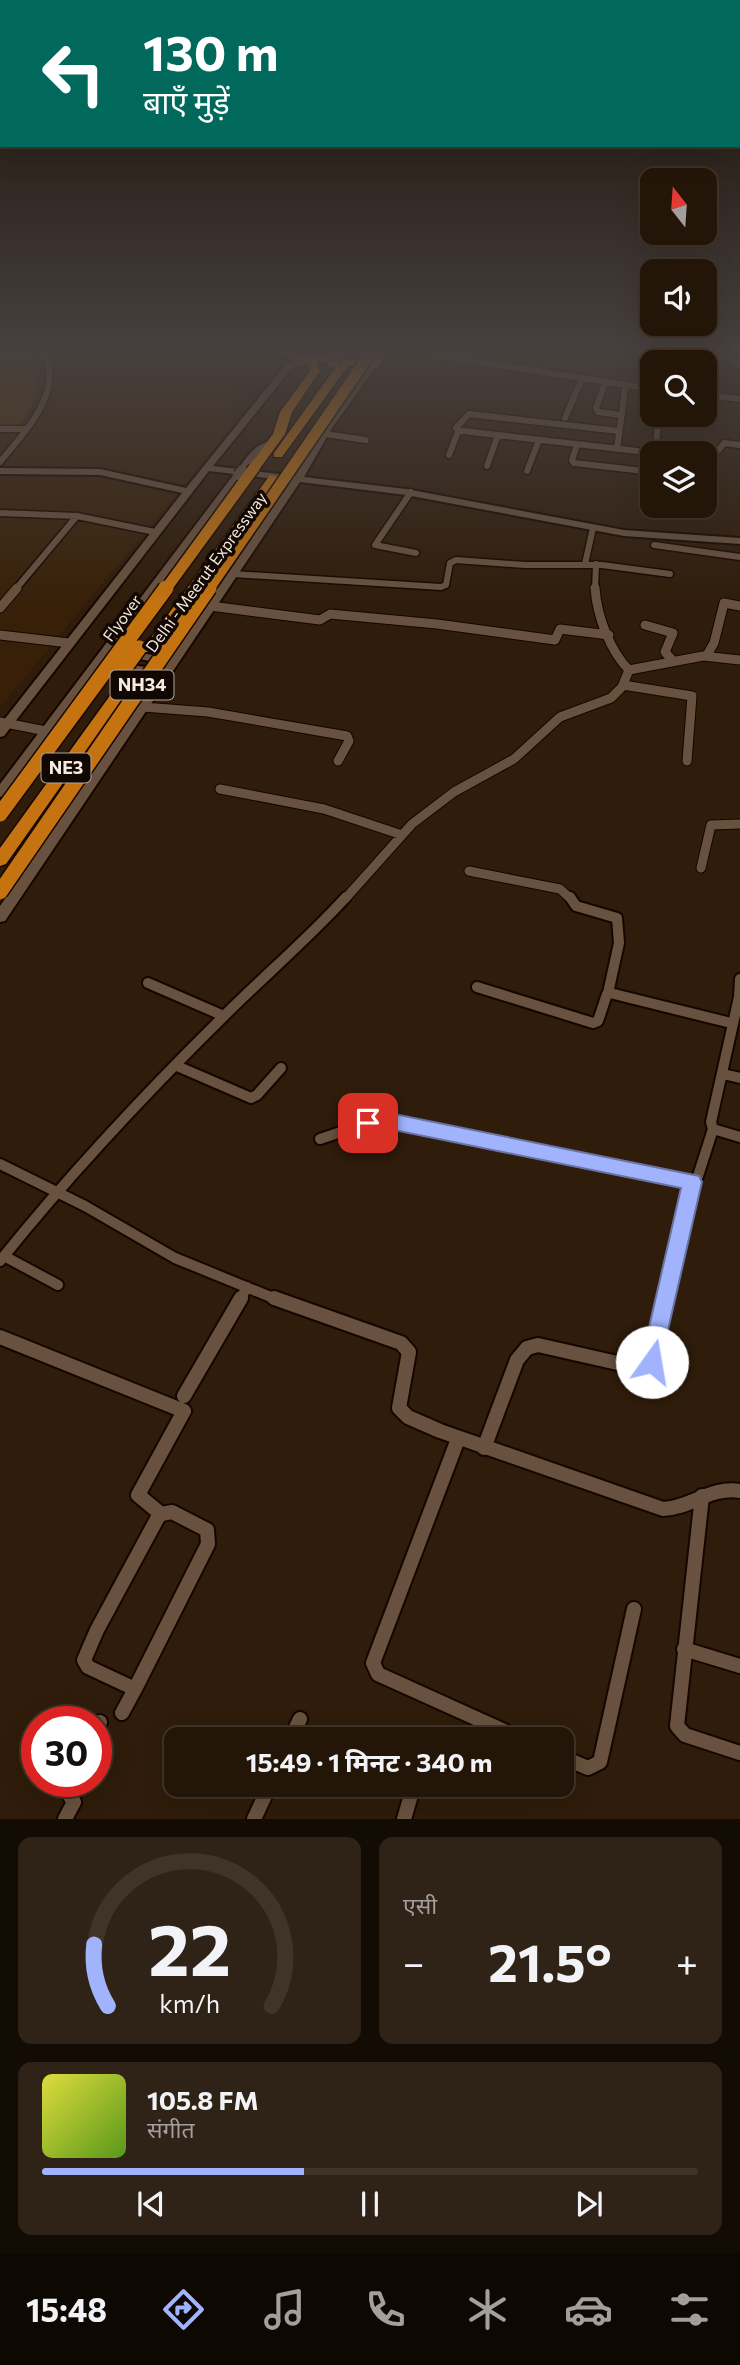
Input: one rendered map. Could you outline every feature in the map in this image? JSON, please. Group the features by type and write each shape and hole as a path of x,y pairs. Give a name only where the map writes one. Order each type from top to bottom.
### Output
{"highway":[{"name":"Flyover","path":"0,814 259,473 278,436"},
{"name":"Delhi - Meerut Expressway","path":"0,860 259,473 289,436"},
{"name":"NH34","path":"0,892 314,436"},
{"name":"Delhi - Meerut Expressway","path":"0,841 127,674"}],"street":[{"path":"0,462 21,436"},
{"path":"0,733 4,722 232,436"},
{"path":"0,917 324,436"},
{"path":"338,436 366,440"},
{"path":"449,455 457,436"},
{"path":"487,466 498,436"},
{"path":"505,436 577,445 610,453 640,453"},
{"path":"527,471 536,436"},
{"path":"604,467 617,436"},
{"path":"717,450 721,450 725,443 740,445"},
{"path":"577,445 573,461 640,471"},
{"path":"206,468 411,492 593,528 740,541"},
{"path":"0,471 100,472 188,491"},
{"path":"0,793 106,650 259,473"},
{"path":"411,492 375,545 416,553"},
{"path":"0,513 77,516 155,532"},
{"path":"0,608 77,516"},
{"path":"585,564 593,528"},
{"path":"654,545 740,557"},
{"path":"233,573 440,587 446,585 453,561 525,565 596,564 670,574"},
{"path":"596,564 596,597 615,657 629,670"},
{"path":"707,655 717,641 718,619 724,603 740,606"},
{"path":"210,606 320,620 330,614 437,624 555,640 561,629 609,635"},
{"path":"645,625 673,633 666,652 673,661"},
{"path":"0,635 69,643"},
{"path":"106,650 173,662"},
{"path":"629,670 707,655 740,660"},
{"path":"97,662 165,674"},
{"path":"58,1285 2,1259 56,1191 224,1016 319,927 402,835 432,807 514,759 560,717 604,701 617,693 629,670"},
{"path":"623,685 692,696 687,761"},
{"path":"143,707 208,712 348,736 349,741 338,761"},
{"path":"4,722 46,731"},
{"path":"220,789 324,809 402,835"},
{"path":"701,868 710,825 740,824"},
{"path":"469,871 560,889 566,892 576,906 617,918 621,924 608,993 598,1021 593,1023 477,988"},
{"path":"484,1448 517,1360 527,1348 538,1345 638,1369 649,1366 652,1362 692,1182 698,1176 713,1129 711,1122 723,1074 731,1023 739,997 740,979"},
{"path":"148,983 224,1016"},
{"path":"608,993 731,1023"},
{"path":"177,1066 251,1098 281,1068"},
{"path":"723,1074 740,1078"},
{"path":"320,1139 368,1123 393,1122 692,1182"},
{"path":"713,1129 740,1137"},
{"path":"0,1164 56,1191 175,1258 406,1346 408,1359 400,1408 408,1417 484,1448 663,1509 680,1507 723,1488 740,1491"},
{"path":"184,1396 247,1287"},
{"path":"0,1337 184,1411 138,1495 161,1514 172,1512 200,1525 207,1530 208,1544 122,1713"},
{"path":"458,1438 373,1663 378,1674 495,1727"},
{"path":"702,1496 677,1726 685,1735 740,1753"},
{"path":"135,1689 88,1667 84,1660 97,1630 161,1514"},
{"path":"574,1762 587,1768 600,1762 634,1609"},
{"path":"684,1649 740,1666"},
{"path":"296,1727 300,1719"},
{"path":"65,1819 74,1802 70,1797"},
{"path":"254,1819 264,1797"},
{"path":"404,1819 410,1797"}],"shaded area":[{"path":"0,436 224,436 0,707"}],"route":[{"path":"368,1123 399,1123 692,1182 652,1362"}]}
